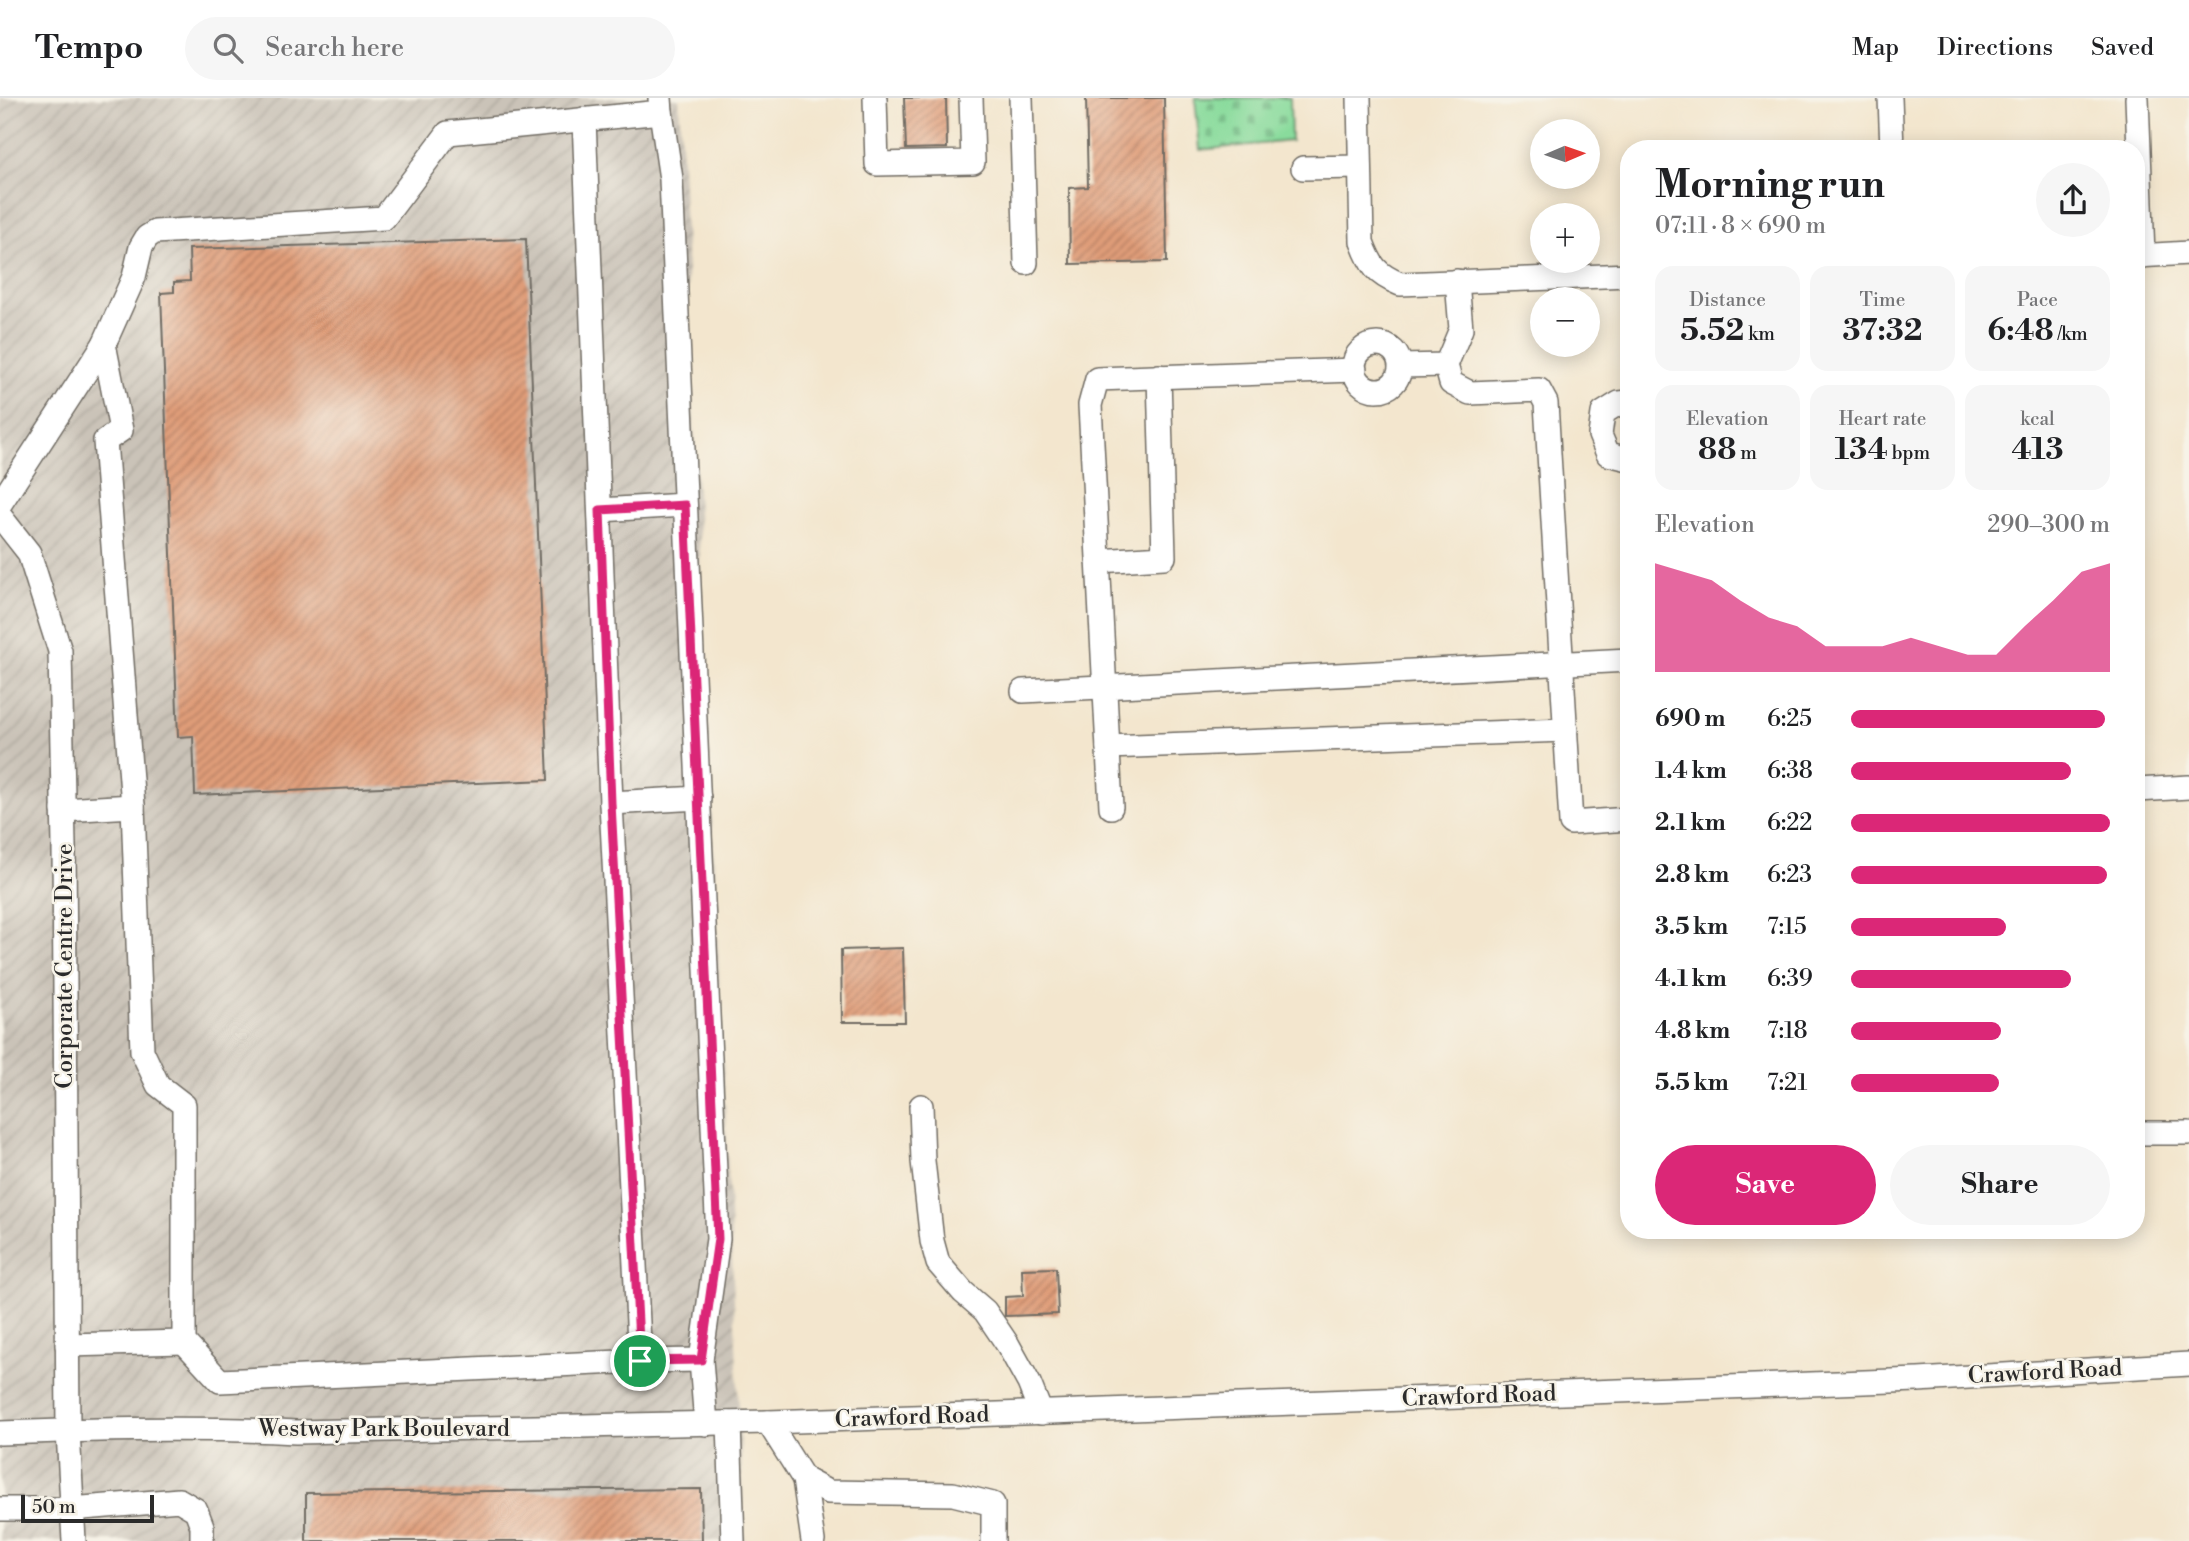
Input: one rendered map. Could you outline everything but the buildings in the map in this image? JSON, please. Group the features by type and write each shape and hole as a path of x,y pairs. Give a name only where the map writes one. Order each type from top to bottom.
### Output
{"street":[{"path":"875,98 877,164 973,162 971,98"},
{"path":"1021,98 1026,263"},
{"path":"1359,98 1362,242 1370,261 1382,276 1401,284 1620,275"},
{"path":"1890,98 1892,140"},
{"path":"2137,98 2138,140"},
{"path":"0,504 104,344 134,277 141,247 147,237 155,232 384,218 448,133 584,119 660,105 671,179 718,1239 701,1360 706,1424"},
{"path":"584,119 611,803 640,1361"},
{"path":"1303,169 1360,167"},
{"path":"2145,256 2189,253"},
{"path":"1457,281 1461,329 1446,365 1451,383 1470,393 1539,390 1546,403 1571,823 1620,820"},
{"path":"1376,343 1390,347 1401,366 1396,381 1383,389 1368,388 1354,370 1357,355 1368,345 1376,343"},
{"path":"104,344 121,430 105,441 133,806 142,1051 158,1085 184,1105 184,1342 220,1381 701,1360"},
{"path":"1401,366 1446,365"},
{"path":"1111,807 1090,405 1097,379 1354,370"},
{"path":"1098,561 1164,557 1159,376"},
{"path":"1620,403 1603,413 1600,435 1608,454 1620,457"},
{"path":"600,510 685,505"},
{"name":"Corporate Centre Drive","path":"0,516 29,553 60,651 68,1430 74,1541"},
{"path":"1023,691 1620,660"},
{"path":"1108,747 1566,730"},
{"path":"2145,789 2189,787"},
{"path":"611,803 699,798"},
{"path":"63,810 133,806"},
{"path":"921,1105 932,1241 938,1263 963,1292 985,1311 1008,1345 1041,1413"},
{"path":"2145,1133 2189,1133"},
{"path":"67,1345 184,1342"},
{"name":"Crawford Road","path":"768,1422 1918,1380 2189,1364"},
{"path":"768,1422 804,1479 813,1541"},
{"name":"Westway Park Boulevard","path":"0,1433 68,1430 296,1432 768,1422"},
{"path":"729,1423 733,1541"},
{"path":"804,1479 828,1492 953,1493 993,1504 993,1541"},
{"path":"0,1509 71,1509 179,1500 195,1510 202,1526 202,1541"}],"shaded area":[{"path":"0,98 679,98 745,1541 0,1541"}],"green space":[{"path":"1195,98 1290,98 1291,141 1200,150"}],"route":[{"path":"685,505 718,1239 701,1360 640,1361 611,803 600,510 685,505"}]}
